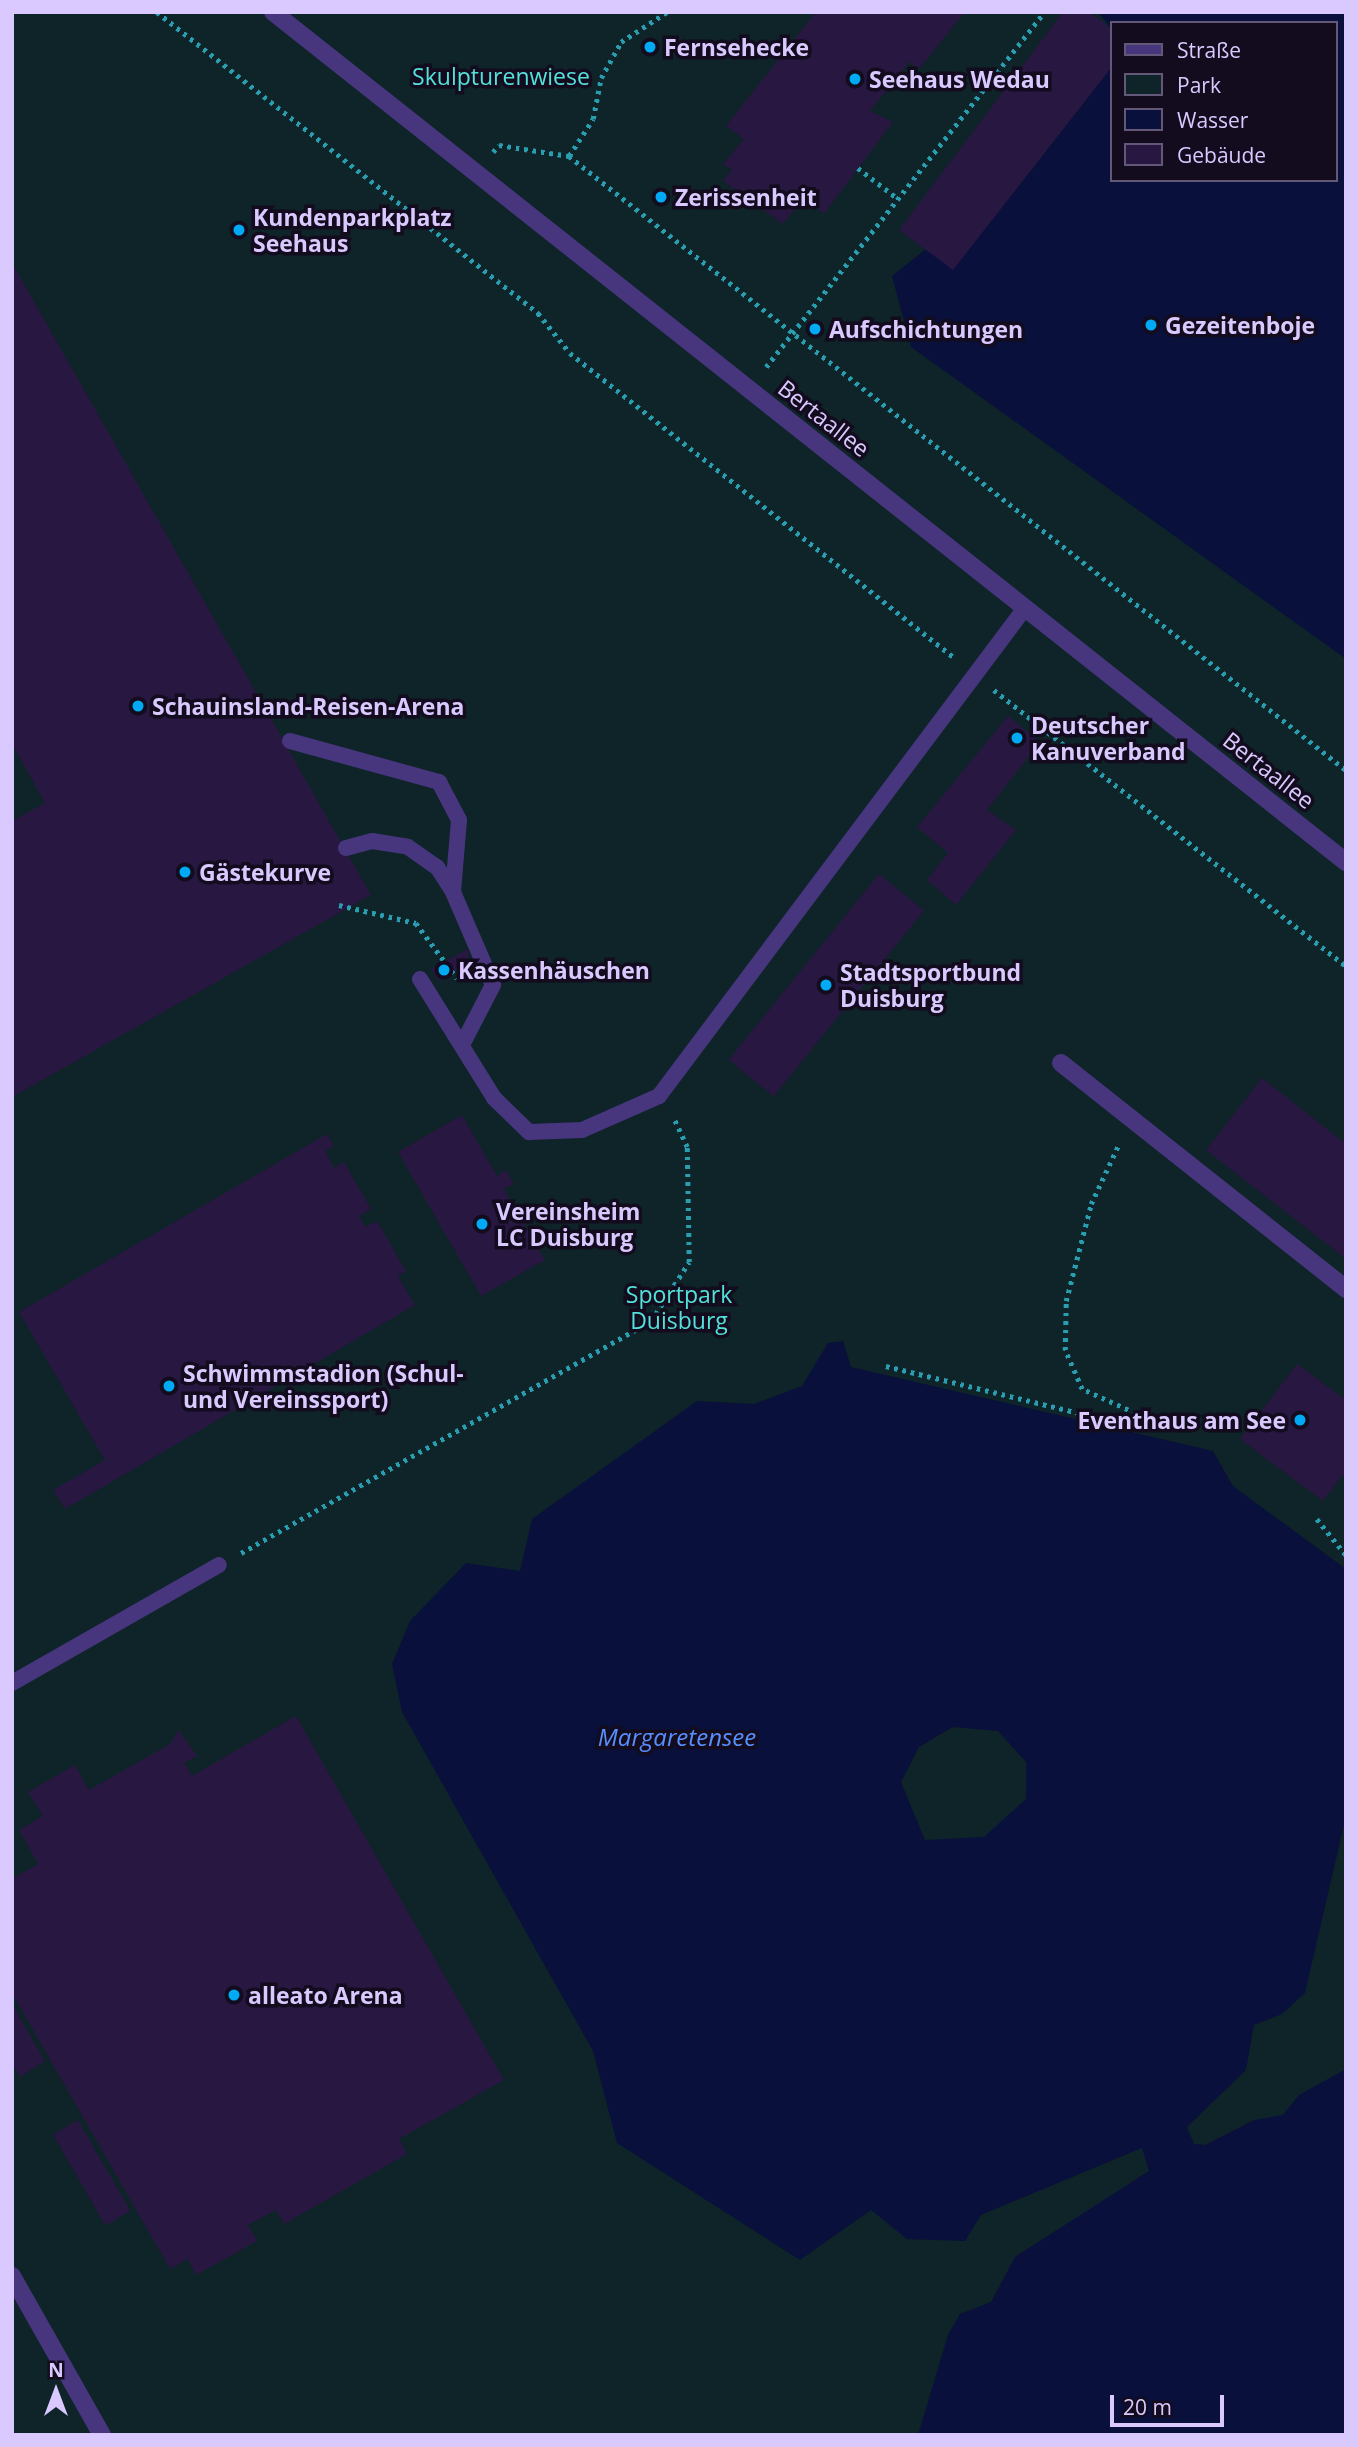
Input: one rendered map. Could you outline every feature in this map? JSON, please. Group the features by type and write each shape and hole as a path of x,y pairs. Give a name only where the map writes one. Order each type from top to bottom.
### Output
{"street":[{"name":"Bertaallee","path":"273,12 1346,862"},
{"path":"1061,1063 1130,1123 1346,1289"},
{"path":"12,2276 102,2435"}],"lane":[{"path":"420,979 494,1098 529,1132 582,1130 659,1096 1026,608"},
{"path":"290,741 439,782 459,821 453,892"},
{"path":"345,848 372,841 408,846 437,867 453,892 493,985 461,1045"},
{"path":"12,1683 219,1565"}],"path":[{"path":"157,12 538,313 570,354 1346,966"},
{"path":"569,156 593,119 601,78 621,42 667,12"},
{"path":"748,390 1044,12"},
{"path":"476,171 499,145 569,156 1346,769"},
{"path":"858,168 898,198"},
{"path":"339,905 381,915"},
{"path":"219,1565 651,1321 689,1262 687,1147 667,1105 677,1075"},
{"path":"886,1366 1116,1422 1159,1424 1082,1389 1065,1350 1066,1301 1091,1204 1130,1123"},
{"path":"1317,1520 1346,1555"}],"green space":[{"name":"Sportpark Duisburg","path":"12,12 1346,12 1346,2435 12,2435"}],"water":[{"path":"1098,12 1346,12 1346,659 911,347 892,276 926,249 953,269 1110,69 1110,182 1337,182 1337,21 1110,21 1110,27"},
{"name":"Margaretensee","path":"843,1341 851,1367 1213,1451 1233,1486 1346,1569 1346,1816 1305,1993 1282,2014 1254,2025 1246,2070 1187,2127 1194,2144 1205,2145 1254,2120 1283,2115 1299,2095 1346,2069 1346,2435 918,2435 948,2335 960,2314 991,2302 1015,2257 1149,2171 1142,2148 981,2215 965,2241 907,2239 871,2210 800,2260 617,2143 593,2051 402,1712 392,1664 410,1621 466,1563 520,1571 532,1519 697,1401 754,1404 802,1386 828,1343","holes":["953,1727 998,1731 1026,1762 1026,1799 984,1837 925,1840 901,1782 919,1747"]}],"building":[{"path":"816,12 965,12 919,69 909,62 870,111 893,122 824,214 804,197 783,224 723,181 732,170 723,164 744,139 726,126"},
{"path":"1063,12 1089,12 1110,27 1110,69 953,270 899,230"},
{"name":"Schauinsland-Reisen-Arena","path":"12,263 371,895 12,1097 12,821 45,803 12,744"},
{"path":"1008,716 1040,742 987,810 1016,830 956,905 927,880 948,853 917,827"},
{"name":"Stadtsportbund Duisburg","path":"879,874 924,911 774,1096 729,1060"},
{"path":"467,949 470,965 438,981 431,969"},
{"path":"1262,1078 1346,1144 1346,1259 1206,1150"},
{"name":"Vereinsheim LC Duisburg","path":"462,1115 497,1176 506,1170 514,1184 504,1189 545,1260 481,1296 398,1152"},
{"name":"Schwimmstadion (Schul- und Vereinssport)","path":"327,1134 334,1146 325,1151 334,1168 344,1162 371,1209 359,1216 365,1227 377,1221 406,1271 398,1276 415,1305 65,1509 53,1490 105,1460 19,1312"},
{"name":"Eventhaus am See","path":"1297,1364 1346,1400 1346,1471 1323,1501 1240,1439"},
{"name":"alleato Arena","path":"296,1716 504,2080 399,2139 407,2154 284,2224 276,2210 248,2225 257,2241 196,2275 188,2259 170,2269 12,1993 12,1879 38,1864 19,1830 43,1816 28,1792 75,1765 89,1790 170,1744 179,1730 197,1756 184,1763 192,1776"},
{"path":"12,2004 45,2061 20,2077 12,2064"},
{"path":"78,2120 130,2211 105,2225 53,2134"}],"place":[{"name":"Fernsehecke","path":"650,47"},
{"name":"Seehaus Wedau","path":"855,79"},
{"name":"Zerissenheit","path":"661,197"},
{"name":"Kundenparkplatz Seehaus","path":"239,230"},
{"name":"Gezeitenboje","path":"1151,325"},
{"name":"Aufschichtungen","path":"815,329"},
{"name":"Schauinsland-Reisen-Arena","path":"138,706"},
{"name":"Deutscher Kanuverband","path":"1017,738"},
{"name":"Gästekurve","path":"185,872"},
{"name":"Kassenhäuschen","path":"444,970"},
{"name":"Stadtsportbund Duisburg","path":"826,985"},
{"name":"Vereinsheim LC Duisburg","path":"482,1224"},
{"name":"Schwimmstadion (Schul- und Vereinssport)","path":"169,1386"},
{"name":"Eventhaus am See","path":"1300,1420"},
{"name":"alleato Arena","path":"234,1995"}],"park label":[{"name":"Skulpturenwiese","path":"501,76"}]}
